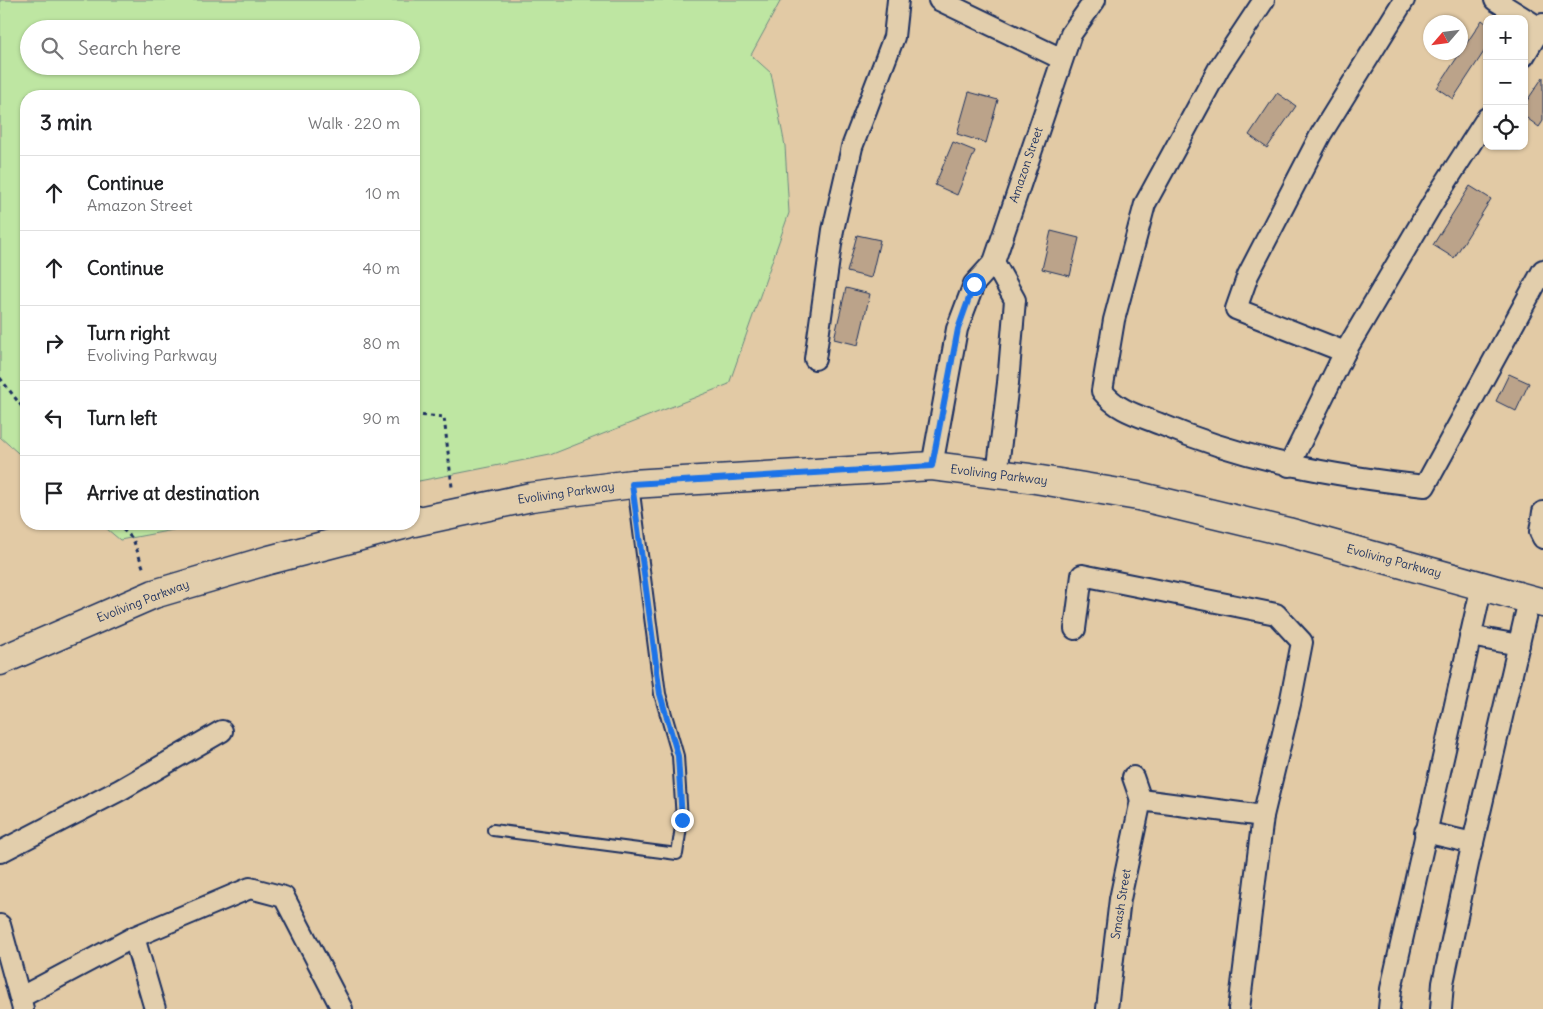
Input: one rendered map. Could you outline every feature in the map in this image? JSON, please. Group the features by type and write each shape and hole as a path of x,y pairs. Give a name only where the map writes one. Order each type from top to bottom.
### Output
{"street":[{"path":"815,359 833,230 852,147 894,37 898,0"},
{"path":"939,0 1062,60"},
{"name":"Amazon Street","path":"932,466 958,329 974,284 994,262 1071,34 1095,0"},
{"path":"1264,0 1219,68 1145,204 1114,320 1102,391 1112,405 1206,444 1289,466 1425,486 1543,270"},
{"path":"1345,352 1236,308 1248,275 1320,134 1404,0"},
{"path":"1495,0 1542,27 1528,50"},
{"path":"1289,466 1345,352 1432,204 1483,124"},
{"path":"994,262 1015,300 1008,383 996,475"},
{"name":"Evoliving Parkway","path":"420,521 531,497 632,484 932,466 1138,496 1288,532 1482,585 1536,602"},
{"path":"1543,512 1540,532 1543,538"},
{"name":"Evoliving Parkway","path":"0,661 154,594 260,562 384,530"},
{"path":"1074,629 1082,575 1276,614 1293,630 1302,642 1290,704 1263,816 1239,1009"},
{"path":"1389,1009 1391,989 1425,832 1482,585"},
{"path":"1441,1009 1443,983 1473,843 1519,645 1536,602"},
{"path":"1470,636 1519,645"},
{"path":"0,852 120,790 222,730"},
{"path":"1133,777 1141,800 1263,816"},
{"name":"Smash Street","path":"1107,1009 1120,899 1141,800"},
{"path":"1425,832 1473,843"},
{"path":"0,925 22,1003 134,937 250,888 284,896 342,1009"},
{"path":"134,937 155,1009"}],"lane":[{"path":"493,830 677,854 682,820 678,756 660,694 632,484"}],"path":[{"path":"0,378 20,404"},
{"path":"420,415 444,417 455,512"},
{"path":"123,530 132,539 154,594"}],"green space":[{"path":"0,0 781,0 751,55 771,73 785,146 789,213 729,384 550,455 420,481 420,90 20,90 20,455 0,437"},
{"path":"108,530 173,530 120,540"}],"building":[{"path":"1482,20 1483,53 1453,99 1437,88 1456,60 1468,60 1468,41"},
{"path":"1543,77 1543,121 1539,127 1528,119 1528,99"},
{"path":"969,92 998,100 986,143 957,134"},
{"path":"1277,93 1296,106 1267,148 1249,135"},
{"path":"953,142 975,151 957,195 935,185"},
{"path":"1470,186 1491,199 1454,258 1433,245"},
{"path":"1051,231 1079,238 1070,276 1042,269"},
{"path":"857,235 880,240 871,278 847,272"},
{"path":"846,288 870,294 858,345 834,339"},
{"path":"1509,374 1529,383 1516,411 1496,401"}],"route":[{"path":"682,820 678,756 660,694 632,484 932,466 958,329 974,284"}]}
